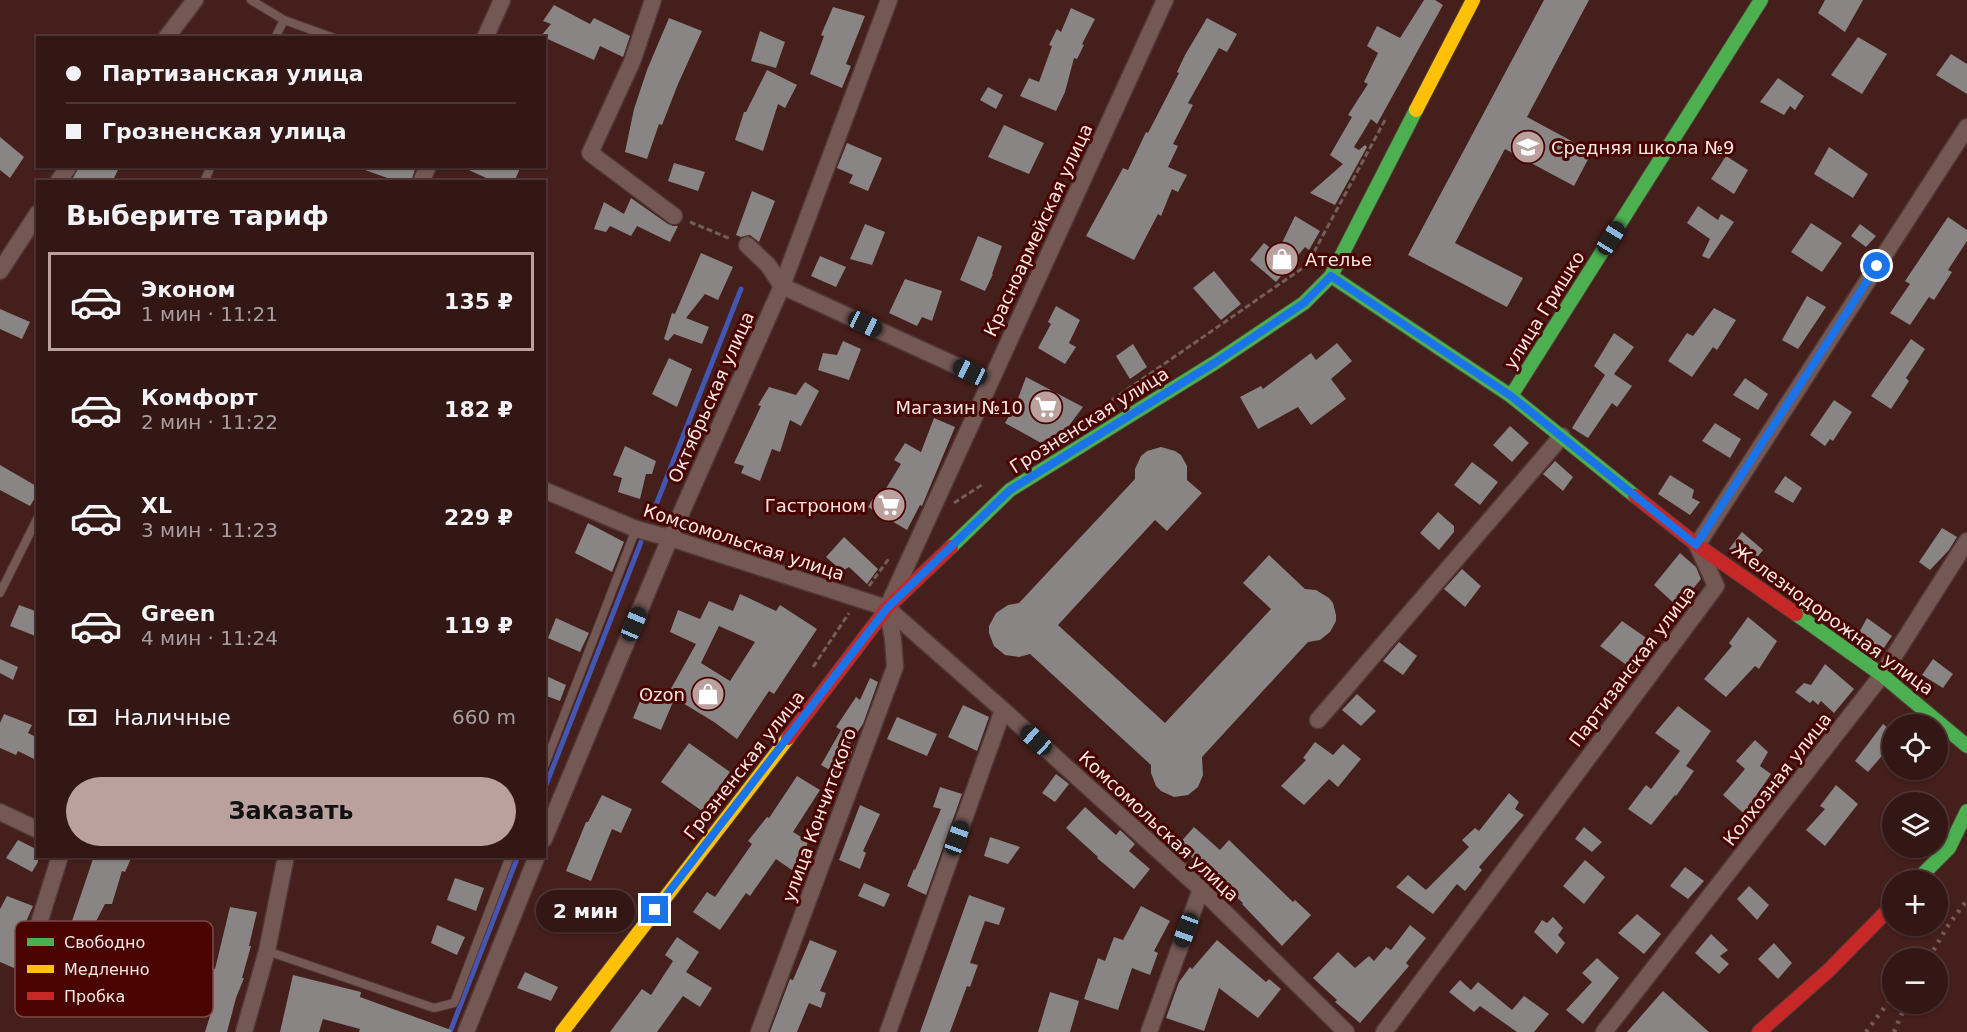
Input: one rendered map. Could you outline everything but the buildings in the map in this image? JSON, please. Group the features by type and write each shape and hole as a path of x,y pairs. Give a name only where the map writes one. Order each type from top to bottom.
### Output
{"street":[{"path":"168,36 195,0"},
{"path":"486,36 502,0"},
{"path":"653,0 632,62 590,153 674,216"},
{"name":"Октябрьская улица","path":"546,834 670,538 782,286 889,0"},
{"name":"Красноармейская улица","path":"887,608 1165,0"},
{"name":"Грозненская улица","path":"562,1032 887,608 1010,490 1216,362 1304,303 1331,276 1473,0"},
{"name":"улица Гришко","path":"1511,396 1761,0"},
{"path":"1696,545 1967,127"},
{"path":"0,271 36,216"},
{"path":"747,245 768,265 782,286 990,381"},
{"name":"Железнодорожная улица","path":"1331,276 1511,396 1696,545 1882,675 1967,746"},
{"path":"1318,720 1562,436"},
{"name":"Комсомольская улица","path":"546,491 636,529 887,608 1201,889 1346,1032"},
{"name":"Колхозная улица","path":"1604,1032 1882,675 1967,541"},
{"name":"Партизанская улица","path":"1384,1032 1716,586 1696,545"},
{"name":"улица Кончитского","path":"759,1032 895,667 887,608"},
{"path":"888,1032 1003,710"},
{"path":"1927,870 1949,848 1967,811"},
{"path":"0,812 36,829"},
{"path":"40,921 59,858"},
{"path":"244,1032 267,951 286,858"},
{"path":"466,1032 536,858"},
{"path":"1149,1032 1201,889"},
{"path":"1759,1032 1828,971 1882,916"}],"lane":[{"path":"251,0 284,20 328,36"},
{"path":"276,36 284,20"},
{"path":"0,593 36,522"},
{"path":"546,762 636,529"},
{"path":"267,951 434,1008 454,1002 509,858"}],"path":[{"path":"1110,401 1306,264 1390,112"},
{"path":"674,216 747,245"},
{"path":"928,520 986,482"}],"waterway":[{"path":"652,515 741,289"},
{"path":"546,785 641,542"},
{"path":"450,1032 517,858"}],"railway":[{"path":"1935,948 1967,900"},
{"path":"1866,1032 1882,1011"},
{"path":"1894,1032 1902,1014"}],"traffic: fast":[{"path":"1511,396 1761,0"},
{"path":"951,547 1010,490 1216,362 1304,303 1331,276 1416,110"},
{"path":"1331,276 1511,396 1635,496"},
{"path":"1796,614 1882,675 1967,746"},
{"path":"1927,870 1949,848 1967,811"}],"traffic: slow":[{"path":"1416,110 1473,0"},
{"path":"562,1032 788,738"}],"traffic: jam":[{"path":"1635,496 1697,545 1796,614"},
{"path":"788,738 887,608 951,547"},
{"path":"1759,1032 1828,971 1882,916"}],"place":[{"name":"Средняя школа №9","path":"1528,147"},
{"name":"Ателье","path":"1282,259"},
{"name":"Магазин №10","path":"1046,407"},
{"name":"Гастроном","path":"889,505"},
{"name":"Ozon","path":"708,694"}],"route":[{"path":"655,910 887,608 1010,490 1216,362 1304,303 1331,276 1511,396 1696,545 1877,266"}]}
